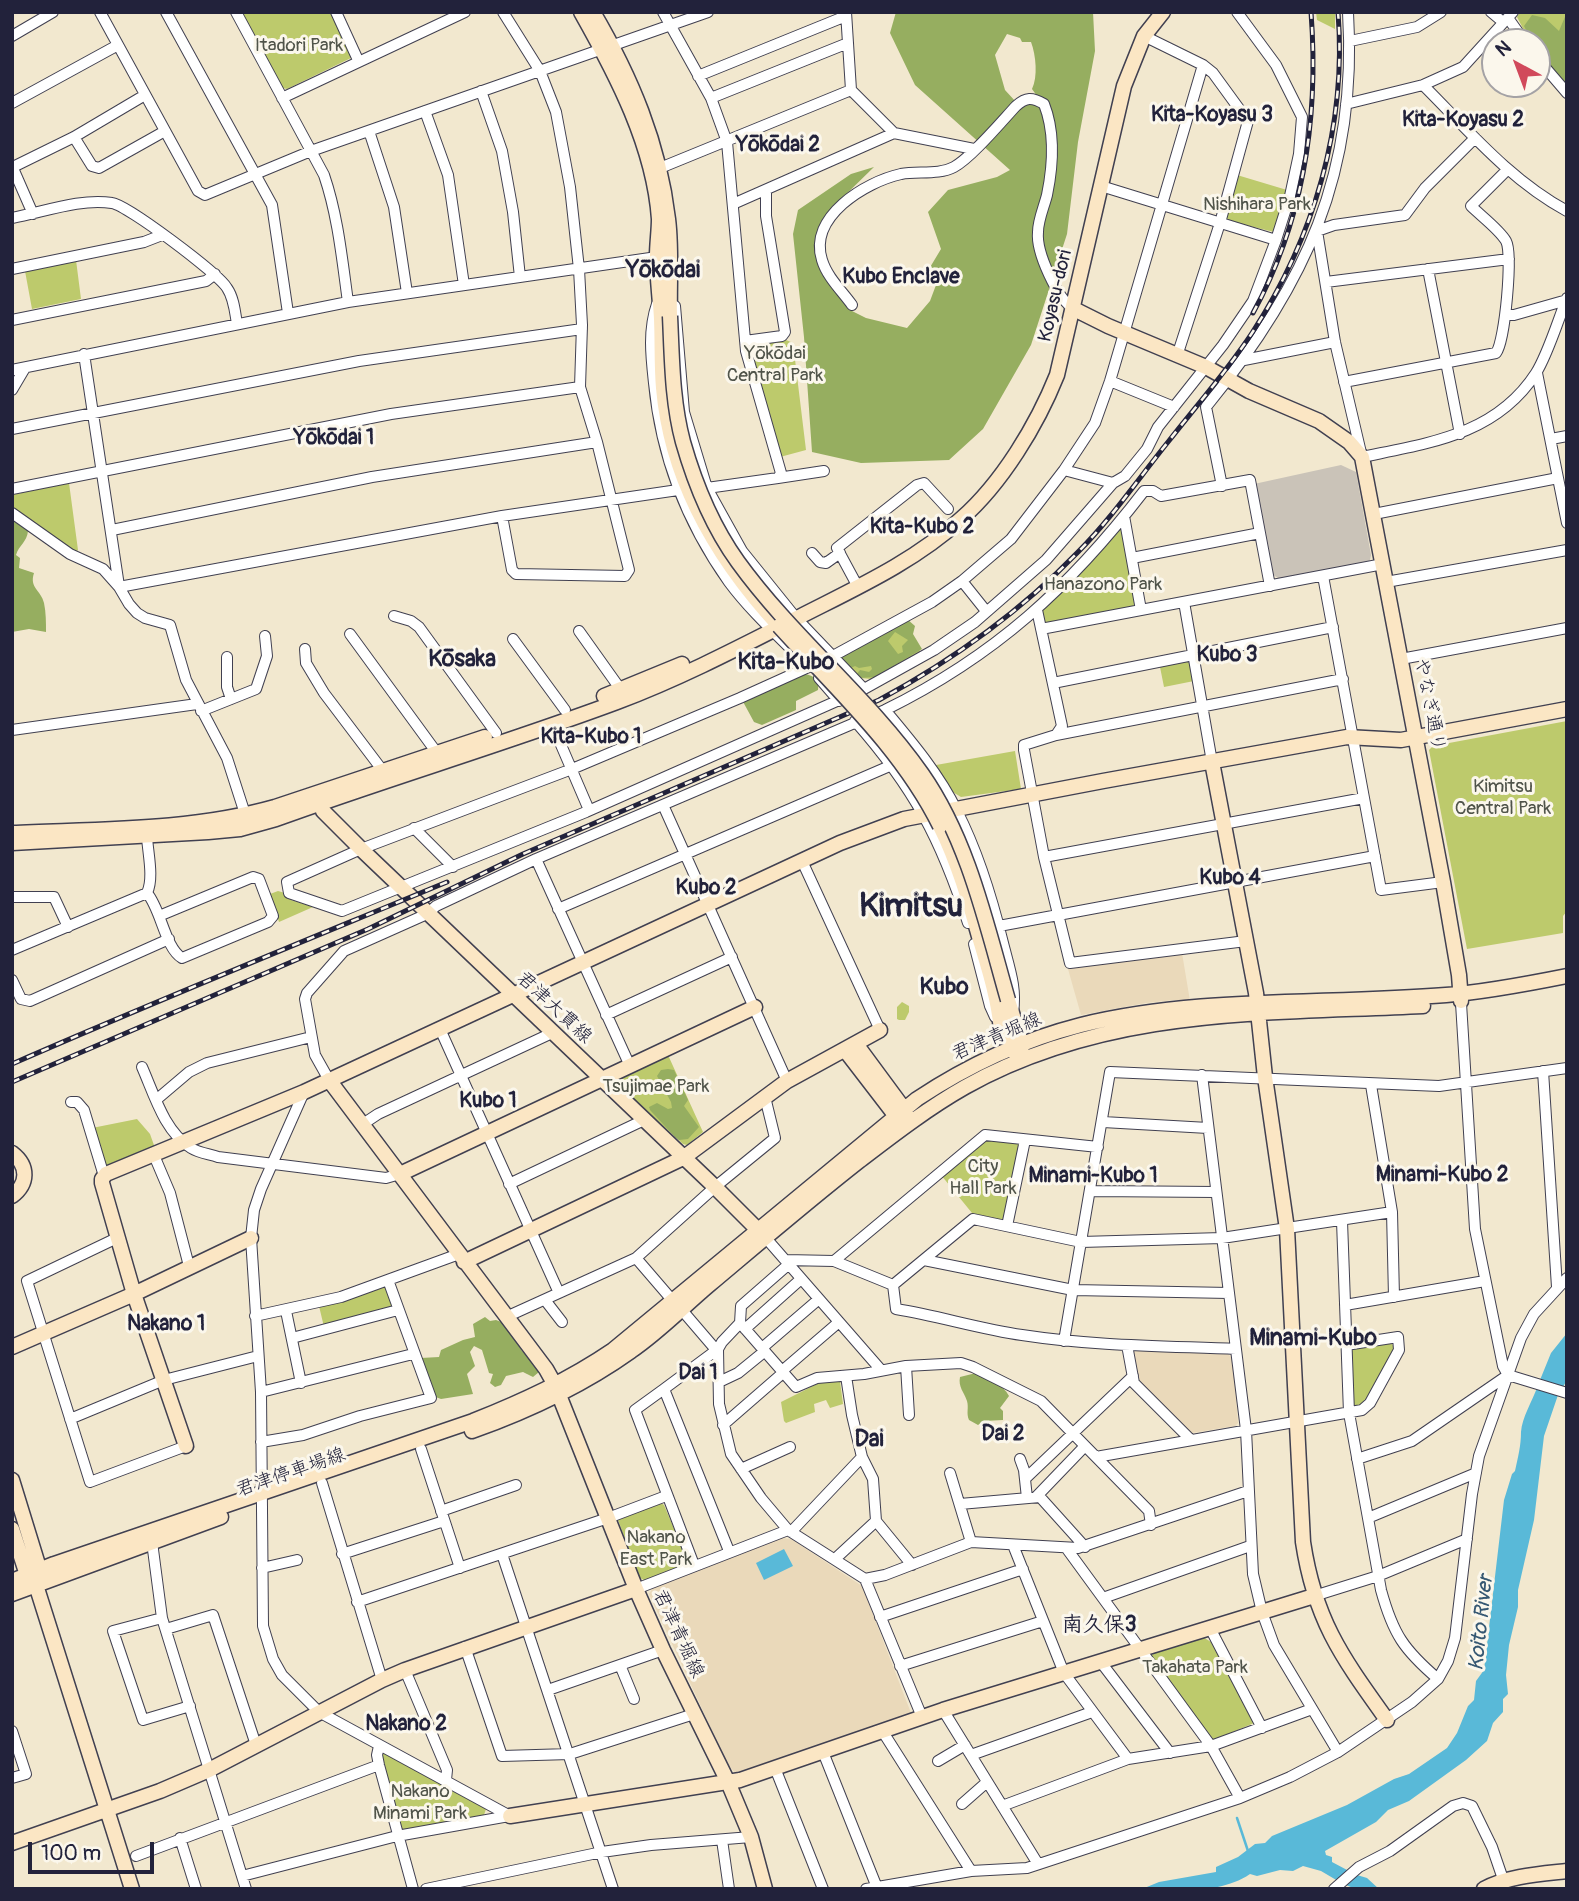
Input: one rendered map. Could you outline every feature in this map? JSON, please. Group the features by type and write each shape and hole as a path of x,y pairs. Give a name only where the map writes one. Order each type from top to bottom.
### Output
{"street":[{"path":"12,36 53,12"},
{"path":"100,12 201,194 205,195 311,150 708,12"},
{"path":"166,12 272,205 288,313"},
{"path":"236,12 324,175 331,195 348,302"},
{"path":"336,12 358,60"},
{"path":"282,98 465,12"},
{"path":"502,516 512,570 516,573 625,576 629,564 580,387 582,329 579,269 562,136 540,71 503,12"},
{"path":"581,12 607,47 642,110 660,168 669,221 664,291 650,330 658,418 678,491 730,583 770,631 809,667 839,701"},
{"path":"593,12 643,143 659,218 657,257 664,291 674,389 683,441 701,496 737,560 767,598 878,720 923,775 946,816 969,869 1003,1002 1001,1030"},
{"path":"663,12 711,98 727,142 746,341 763,417 781,473 778,478"},
{"path":"1203,65 1110,381 1095,423 1064,470 1010,539 962,581 901,621 833,656 572,769 361,849 287,882 289,893 342,911 589,810 839,701 934,650 986,611 1046,560 1113,483 1125,477 1206,367 1253,301 1276,240 1290,196 1299,154 1302,117 1276,65 1237,12"},
{"path":"1222,486 1206,407 1244,360 1285,297 1317,231 1335,171 1346,104 1350,41 1348,12"},
{"path":"1350,41 1417,27 1441,12"},
{"path":"1346,104 1423,85 1463,67 1508,17 1491,12"},
{"path":"698,76 846,14 851,90 894,133 974,149"},
{"path":"1154,21 1213,73 1248,121 1220,223 1177,356"},
{"name":"Koyasu-dori","path":"770,631 910,558 955,525 981,500 1043,411 1057,375 1074,309 1114,126 1128,76 1154,21"},
{"path":"711,98 848,43"},
{"path":"12,103 118,45"},
{"path":"1551,74 1567,93"},
{"path":"1423,85 1507,170 1545,200 1567,211"},
{"path":"660,168 851,90"},
{"path":"481,91 502,151 513,212 520,277"},
{"path":"33,214 13,167 74,137 145,95"},
{"path":"852,305 826,270 821,258 820,246 825,224 835,209 854,195 901,174 951,169 962,162 1024,100 1031,98 1044,104 1049,117 1052,170 1037,234 1043,258 1065,304 1319,421 1349,442 1362,457"},
{"path":"425,111 448,176 464,285"},
{"path":"74,137 92,166 99,168 165,131"},
{"path":"369,131 394,207 407,293"},
{"path":"733,204 894,133"},
{"path":"1317,231 1334,225 1405,215 1425,188 1475,138"},
{"path":"1344,382 1496,353 1501,347 1509,259 1506,241 1471,206 1507,170"},
{"path":"1101,186 1276,240"},
{"path":"746,341 782,335 785,332 766,216 766,190"},
{"path":"12,218 93,201 116,203 215,274 231,294 237,324"},
{"path":"1317,231 1335,342 1362,457"},
{"path":"12,270 144,242 162,235"},
{"path":"12,370 348,302 657,257"},
{"path":"1326,282 1509,259"},
{"path":"1428,270 1460,434"},
{"path":"12,320 206,281 215,274"},
{"path":"664,291 679,329 684,412 707,488 742,551 796,618 864,689"},
{"path":"1505,315 1514,315 1566,299"},
{"path":"1362,457 1460,434 1485,423 1508,405 1537,373 1566,299"},
{"path":"12,429 359,361 582,329"},
{"path":"1244,360 1335,342"},
{"path":"84,354 120,587"},
{"path":"12,390 24,368"},
{"path":"1537,373 1567,523"},
{"path":"1110,381 1174,407"},
{"path":"12,489 401,412 580,387"},
{"path":"1551,439 1567,436"},
{"path":"112,530 372,477 597,442"},
{"name":"やなぎ通り","path":"1362,457 1443,882 1461,998"},
{"path":"1064,470 1113,483"},
{"path":"707,488 824,471"},
{"path":"1374,514 1559,478"},
{"path":"556,1390 546,1369 329,1080 318,1061 305,999 339,955 536,859 885,710 935,684 1037,610 1089,558 1144,491 1153,491 1161,496 1250,480 1270,586"},
{"path":"858,587 837,548 916,485 924,484 947,509"},
{"path":"120,587 502,516 678,491"},
{"path":"12,513 70,554 103,569 120,587 137,613 170,625 186,680 227,758 247,821"},
{"path":"1124,516 1141,610"},
{"path":"1132,558 1260,533"},
{"path":"1386,582 1567,550"},
{"path":"812,553 820,562 826,562 840,553"},
{"path":"1041,629 1383,565"},
{"path":"1323,576 1381,890 1443,882"},
{"path":"962,581 986,611"},
{"path":"1184,602 1258,1010 1287,1229 1303,1542 1308,1576 1320,1614 1344,1660 1387,1720"},
{"path":"1037,610 1062,726 1056,735"},
{"path":"394,616 411,621 419,627 496,733"},
{"path":"1053,683 1333,627"},
{"path":"1401,659 1567,628"},
{"path":"579,631 621,690"},
{"path":"319,798 383,771 621,690 751,634 770,631"},
{"path":"12,843 147,837 247,821 552,724 655,686 770,631"},
{"path":"350,635 437,752"},
{"path":"12,730 199,707 231,699 256,689 260,683 267,656 264,636"},
{"path":"513,639 565,710"},
{"path":"305,649 306,663 324,692 383,771"},
{"path":"226,657 227,687 231,699"},
{"path":"1246,941 1070,963 1045,857 1024,745 1056,735 1343,679"},
{"path":"104,1176 153,1153 304,1093 863,833 904,819 1352,737 1391,740 1415,738 1567,709"},
{"path":"885,710 917,748 957,810 975,850 999,926 1016,995 1013,1014 1018,1051"},
{"path":"855,721 892,765 925,816 950,868 971,931 990,1006 1001,1030 1018,1051"},
{"path":"552,724 589,810"},
{"path":"558,909 892,765"},
{"name":"君津大貫線","path":"319,798 323,811 401,889 762,1234"},
{"path":"1045,857 1364,798"},
{"path":"663,804 787,1080"},
{"path":"12,833 247,821"},
{"path":"414,828 453,867"},
{"path":"12,950 147,893 147,837"},
{"path":"999,926 1375,856"},
{"path":"536,859 630,1066"},
{"path":"255,1316 341,1297 461,1258 530,1231 682,1158 787,1080 880,1030 802,861"},
{"path":"147,893 177,955 182,958 268,922 273,916 259,879 253,877 159,916"},
{"path":"12,897 54,897 68,926"},
{"path":"12,980 21,999 30,1001 169,939"},
{"path":"606,1015 732,957"},
{"name":"君津青堀線","path":"1461,998 1567,976"},
{"name":"君津青堀線","path":"765,1889 751,1837 728,1782 636,1589 556,1390 677,1305 762,1234 899,1112 968,1067 1018,1051 1080,1025 1171,1009 1258,1010 1461,998 1567,985"},
{"path":"1461,998 1475,1229 1503,1366 1512,1376 1567,1393"},
{"path":"1003,1002 1013,1014"},
{"path":"142,1067 165,1118 183,1141 198,1151 218,1157 386,1178 400,1174 755,1007"},
{"path":"440,1029 559,1293"},
{"path":"363,1124 378,1114 552,1032"},
{"path":"156,1100 189,1072 207,1063 312,1037"},
{"path":"850,1047 910,1124"},
{"name":"君津青堀線","path":"762,1234 910,1124 1018,1051"},
{"path":"1064,1341 1110,1072 1439,1086 1567,1068"},
{"path":"1543,1071 1557,1287"},
{"path":"1202,1075 1246,1430 1250,1546 1262,1612 1274,1645 1338,1752"},
{"path":"1370,1085 1392,1212 1394,1297"},
{"path":"304,1093 254,1210 251,1238 261,1392 263,1626 273,1658 289,1683 319,1712 510,1816"},
{"path":"506,1317 636,1258 715,1187 775,1138 765,1097"},
{"path":"71,1102 77,1102 84,1110 104,1176 102,1183 119,1237 134,1294 186,1446 90,1482 27,1281 119,1237"},
{"path":"509,1184 645,1120"},
{"path":"1103,1122 1208,1128"},
{"path":"834,1261 985,1135 1098,1147"},
{"path":"1007,1226 1025,1140"},
{"path":"12,1153 22,1164 19,1176 21,1189 12,1196"},
{"path":"153,1153 170,1193 189,1266"},
{"path":"1091,1191 1216,1192"},
{"path":"893,1285 973,1219 1082,1242 1222,1238 1392,1212"},
{"path":"1342,1221 1349,1413 1378,1576 1388,1615 1399,1640 1418,1662 1438,1679"},
{"path":"762,1234 881,1370"},
{"path":"12,1347 134,1294 251,1238"},
{"path":"636,1258 718,1350 719,1404 723,1424 732,1454 761,1499 790,1531 864,1578 922,1717"},
{"path":"924,1260 1073,1290 1229,1293"},
{"path":"893,1285 834,1261 787,1262 741,1306 743,1326 796,1387 817,1378 906,1366 961,1363 1036,1397 1149,1511 1151,1525"},
{"path":"823,1752 871,1887 971,1871 1027,1868 1240,1798 1290,1777 1338,1752 1412,1702 1438,1679 1448,1661 1455,1638 1479,1456 1512,1376 1521,1338 1534,1314 1567,1278"},
{"path":"694,1565 635,1410 718,1350 722,1342 801,1279"},
{"path":"261,1442 303,1435 360,1416 431,1398 388,1280"},
{"path":"1345,1305 1485,1281"},
{"path":"893,1285 896,1310 928,1314 972,1326 1064,1341 1236,1349"},
{"path":"719,1381 738,1373 819,1299"},
{"path":"545,1300 562,1322"},
{"path":"292,1338 398,1310"},
{"path":"286,1311 301,1383"},
{"path":"723,1424 839,1322"},
{"path":"1096,1457 1362,1410 1370,1403 1399,1350 1398,1337 1346,1345"},
{"path":"1127,1345 1134,1383 1191,1440"},
{"path":"261,1392 413,1354"},
{"path":"70,1419 164,1380 258,1356"},
{"path":"906,1366 909,1415"},
{"path":"846,1376 862,1457 873,1479 876,1521 912,1565"},
{"path":"1025,1479 1133,1376"},
{"path":"1357,1459 1412,1441 1512,1376"},
{"path":"664,1389 729,1551"},
{"name":"君津停車場線","path":"34,1577 54,1564 261,1499 322,1483 509,1418 556,1390"},
{"name":"君津停車場線","path":"34,1577 152,1542 556,1390"},
{"path":"1031,1497 1086,1446"},
{"path":"741,1469 790,1447"},
{"path":"421,1449 460,1568"},
{"path":"12,1843 160,1791 209,1770 405,1670 636,1589 729,1551 790,1531 862,1457"},
{"path":"1020,1459 1031,1497"},
{"path":"950,1473 971,1542"},
{"path":"1368,1518 1476,1473"},
{"path":"12,1480 34,1577 131,1889"},
{"path":"322,1483 382,1680"},
{"path":"342,1554 516,1485"},
{"path":"864,1578 884,1575 971,1542 1067,1549 1085,1547 1248,1491"},
{"path":"357,1602 667,1496"},
{"path":"960,1504 1040,1497 1085,1547"},
{"path":"835,1559 876,1521"},
{"path":"12,1529 34,1577"},
{"path":"242,1875 397,1836 728,1782 943,1710 1378,1576 1467,1539"},
{"path":"152,1542 162,1618 246,1889"},
{"path":"1013,1545 1064,1673 1128,1759"},
{"path":"1103,1598 1250,1546"},
{"path":"1067,1549 1211,1746 1240,1798"},
{"path":"502,1554 613,1889"},
{"path":"262,1568 297,1560"},
{"path":"880,1617 1023,1569"},
{"path":"12,1581 34,1577"},
{"path":"12,1594 34,1577"},
{"path":"166,1629 213,1615 256,1745"},
{"path":"162,1618 113,1631 143,1720 190,1706"},
{"path":"900,1666 1043,1621"},
{"path":"1210,1628 1262,1728"},
{"path":"466,1647 502,1756 570,1754 694,1714"},
{"path":"548,1690 663,1650"},
{"path":"1100,1661 1170,1753"},
{"path":"620,1665 634,1699"},
{"path":"405,1670 447,1770 446,1780"},
{"path":"1002,1806 1128,1759 1211,1746 1312,1709"},
{"path":"943,1710 1038,1864"},
{"path":"938,1761 1092,1712"},
{"path":"12,1731 26,1774 12,1779"},
{"path":"883,1732 971,1871"},
{"path":"379,1746 379,1765 413,1889"},
{"path":"136,1856 379,1765"},
{"path":"775,1768 823,1889"},
{"path":"962,1804 987,1782"},
{"path":"1334,1889 1359,1867 1390,1851 1453,1806 1463,1803 1472,1806 1492,1847 1504,1882"},
{"path":"426,1889 602,1852 751,1837"},
{"path":"180,1838 196,1889"},
{"path":"722,1840 729,1889"},
{"path":"1484,1889 1538,1874 1567,1871"}],"shaded area":[{"path":"1341,465 1356,472 1370,560 1280,579 1273,575 1254,484"},
{"path":"1182,953 1190,1001 1146,1003 1081,1015 1068,969"},
{"path":"1130,1348 1227,1353 1233,1360 1238,1423 1235,1426 1192,1433 1187,1431 1138,1384"},
{"path":"781,1538 791,1539 862,1586 911,1713 908,1718 743,1773 735,1773 727,1763 649,1594 658,1585"}],"green space":[{"name":"Itadori Park","path":"241,12 332,12 351,58 287,89 283,88"},
{"path":"896,12 1093,12 1095,51 1078,142 1067,234 1031,345 983,429 949,460 861,463 812,452 793,234 798,210 851,174 874,167 832,208 816,235 821,269 852,311 866,318 907,328 930,301 939,277 929,269 941,249 928,212 948,190 997,177 1010,170 915,85 890,33","holes":["1007,34 1020,38 1022,42 1031,42 1033,47 1036,72 1032,89 1037,96 1016,102 1005,90 995,55"]},
{"path":"1316,12 1335,12 1335,29 1317,20"},
{"path":"1520,12 1567,12 1567,88 1551,69 1551,28 1523,28 1517,17"},
{"path":"1567,12 1567,86 1551,67 1551,28 1524,26 1532,15 1545,18 1559,31"},
{"name":"Nishihara Park","path":"1237,175 1287,190 1274,232 1229,221 1225,217"},
{"path":"76,260 81,299 32,309 25,271"},
{"name":"Yōkōdai Central Park","path":"784,339 793,343 806,450 780,457 752,364 751,343"},
{"path":"69,483 78,550 75,553 12,508 12,495"},
{"path":"12,520 28,531 16,555 20,558 19,568 34,573 34,586 44,603 46,632 29,629 12,632"},
{"name":"Hanazono Park","path":"1118,527 1121,528 1135,606 1048,624 1045,622 1040,610"},
{"path":"907,619 915,626 913,634 922,649 875,677 858,678 856,675 860,670 869,672 871,666 851,668 840,659 840,653 882,636","holes":["895,632 908,640 902,646 903,652 898,654 888,641"]},
{"path":"906,622 921,653 871,679 860,678 843,659 844,654"},
{"path":"1185,660 1190,664 1194,681 1164,687 1160,667"},
{"path":"804,674 815,679 818,690 796,701 796,710 762,725 754,722 741,698 746,692 769,680"},
{"name":"Kimitsu Central Park","path":"1567,721 1567,911 1563,916 1563,933 1467,949 1429,750 1433,746"},
{"path":"1015,751 1021,789 961,797 951,791 936,765"},
{"path":"278,891 285,893 291,900 313,907 279,922 270,894"},
{"path":"902,1002 909,1006 909,1012 905,1020 899,1020 897,1007"},
{"name":"Tsujimae Park","path":"668,1055 703,1132 687,1145 618,1085 620,1078"},
{"path":"661,1070 674,1070 688,1100 684,1106 699,1127 688,1139 679,1140 675,1137 649,1107 657,1103 668,1109 672,1108 657,1076"},
{"path":"137,1119 150,1134 155,1148 106,1167 92,1128"},
{"name":"City Hall Park","path":"983,1140 1017,1142 1020,1146 1004,1218 1001,1220 972,1213 941,1175"},
{"path":"385,1285 395,1306 324,1327 319,1306"},
{"path":"485,1317 490,1321 504,1323 539,1372 533,1377 523,1372 506,1376 501,1385 495,1387 490,1383 493,1374 489,1373 482,1350 474,1346 470,1352 475,1366 467,1374 473,1394 441,1399 433,1396 421,1358 439,1357 441,1350 475,1337 473,1324"},
{"path":"1391,1342 1395,1349 1368,1400 1361,1408 1353,1407 1350,1349"},
{"path":"976,1373 999,1385 1009,1396 1000,1408 1003,1411 1003,1420 984,1421 978,1425 969,1420 968,1404 960,1377"},
{"path":"825,1380 840,1381 843,1404 830,1408 826,1400 814,1404 815,1412 786,1423 781,1402"},
{"name":"Nakano East Park","path":"661,1503 689,1564 646,1581 640,1578 618,1520"},
{"name":"Takahata Park","path":"1203,1637 1211,1642 1254,1723 1212,1741 1151,1656"},
{"name":"Nakano Minami Park","path":"386,1753 486,1809 483,1818 404,1830 400,1827 379,1758"}],"water":[{"path":"1567,1333 1567,1380 1563,1387 1540,1380 1551,1353"},
{"path":"1537,1388 1558,1395 1544,1436 1534,1520 1518,1590 1518,1607 1509,1645 1506,1675 1508,1694 1503,1699 1503,1712 1493,1723 1487,1741 1466,1760 1409,1801 1388,1810 1376,1822 1325,1851 1326,1855 1332,1857 1332,1862 1349,1871 1338,1881 1321,1871 1303,1866 1293,1871 1280,1870 1257,1876 1250,1874 1238,1881 1212,1888 1142,1889 1159,1882 1216,1872 1216,1867 1238,1857 1255,1844 1265,1843 1272,1836 1347,1805 1394,1779 1409,1774 1447,1748 1457,1733 1468,1706 1474,1700 1476,1681 1484,1670 1504,1500 1515,1471 1523,1421"},
{"path":"784,1549 793,1566 764,1580 756,1563"},
{"path":"1357,1875 1367,1878 1379,1889 1353,1888 1346,1885"}],"waterway":[{"path":"1237,1818 1248,1851"}],"railway":[{"path":"1253,313 1285,242 1304,167 1312,90 1311,12"},
{"path":"12,1082 368,929 523,854 879,700 933,668 1009,615 1056,574 1102,526 1232,361 1274,297 1293,259 1322,180 1337,97 1338,12"},
{"path":"12,1064 447,882"}],"district":[{"name":"Kita-Koyasu 3","path":"1212,116"},
{"name":"Kita-Koyasu 2","path":"1463,121"},
{"name":"Yōkōdai 2","path":"778,146"},
{"name":"Yōkōdai","path":"663,271"},
{"name":"Kubo Enclave","path":"901,278"},
{"name":"Yōkōdai 1","path":"334,439"},
{"name":"Kita-Kubo 2","path":"922,528"},
{"name":"Kubo 3","path":"1227,656"},
{"name":"Kōsaka","path":"462,660"},
{"name":"Kita-Kubo","path":"786,663"},
{"name":"Kita-Kubo 1","path":"591,738"},
{"name":"Kubo 4","path":"1230,879"},
{"name":"Kubo 2","path":"706,889"},
{"name":"Kimitsu","path":"911,908"},
{"name":"Kubo","path":"944,988"},
{"name":"Kubo 1","path":"488,1102"},
{"name":"Minami-Kubo 2","path":"1442,1176"},
{"name":"Minami-Kubo 1","path":"1093,1177"},
{"name":"Nakano 1","path":"166,1325"},
{"name":"Minami-Kubo","path":"1313,1339"},
{"name":"Dai 1","path":"698,1374"},
{"name":"Dai 2","path":"1003,1435"},
{"name":"Dai","path":"869,1440"},
{"name":"南久保3","path":"1099,1626"},
{"name":"Nakano 2","path":"406,1725"}],"water label":[{"name":"Koito River","path":"1482,1623"}]}
